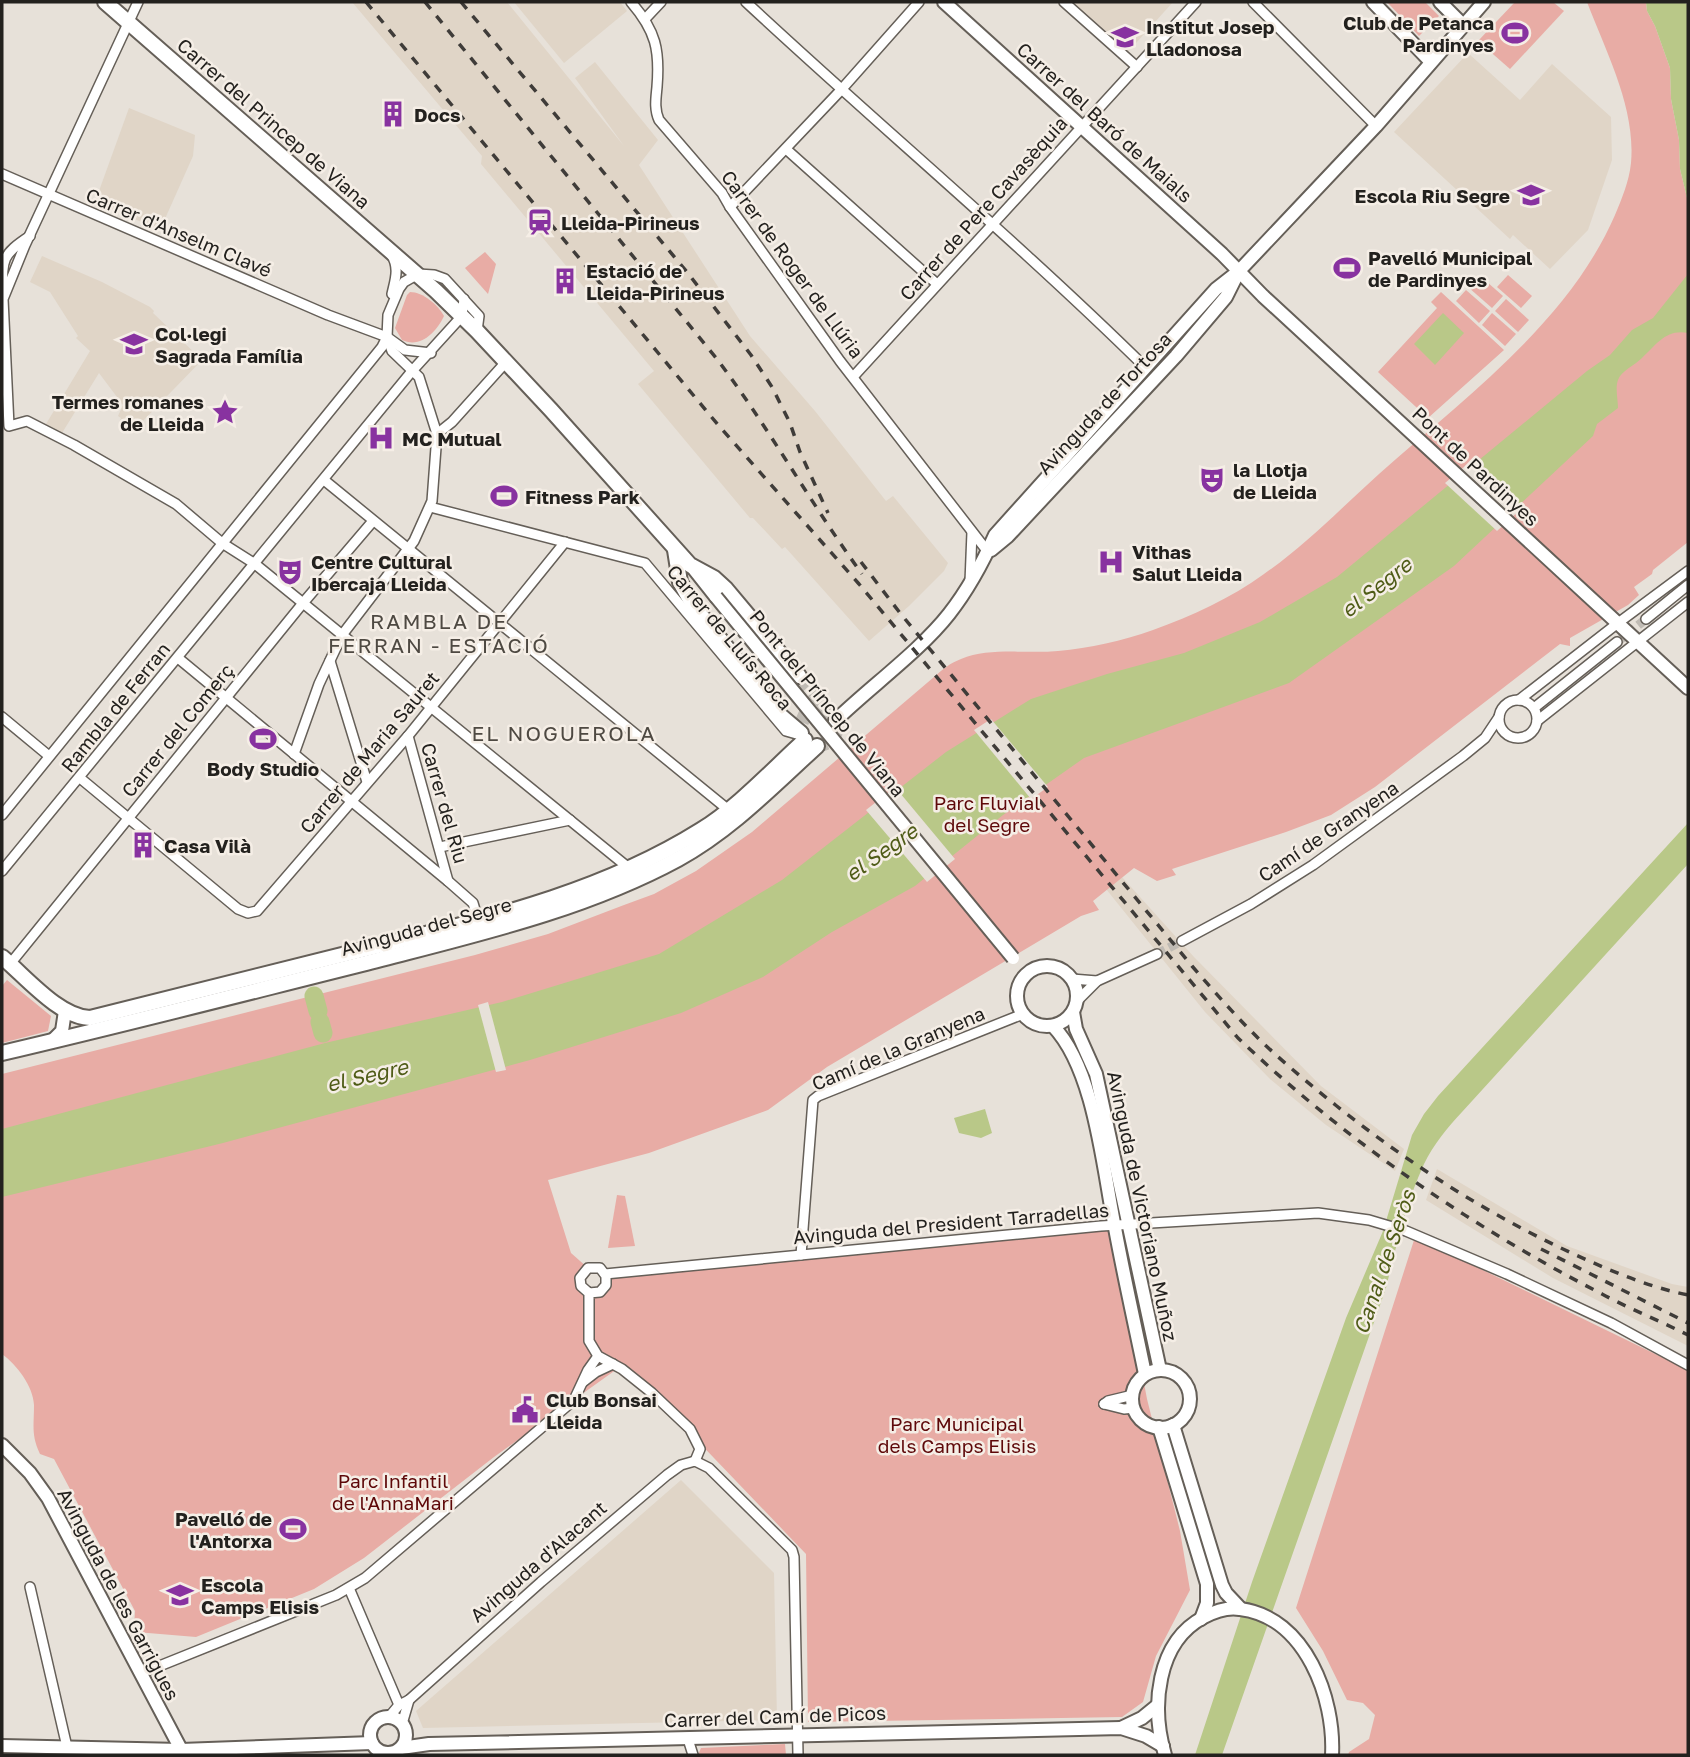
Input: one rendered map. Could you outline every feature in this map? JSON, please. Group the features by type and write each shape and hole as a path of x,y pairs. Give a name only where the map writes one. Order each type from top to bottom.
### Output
{"main road":[{"name":"Carrer del Princep de Viana","path":"105,2 418,274 462,316 610,474 707,586"},
{"name":"Carrer del Baró de Maials","path":"944,2 1239,271"},
{"path":"1373,2 1431,62"},
{"path":"1440,2 1462,25"},
{"name":"Avinguda de Tortosa","path":"967,585 995,536 1216,289 1239,271 1376,126 1484,2"},
{"name":"Avinguda de Tortosa","path":"988,552 1008,536 1176,356 1226,297 1239,271"},
{"name":"Pont de Pardinyes","path":"1239,271 1688,688"},
{"path":"675,550 680,582 693,605 781,716 806,739"},
{"path":"690,565 714,578 726,589 799,676"},
{"path":"835,720 929,636 967,585"},
{"name":"Pont del Príncep de Viana","path":"707,586 1027,973"},
{"name":"Avinguda del Segre","path":"65,1011 90,1018 561,909 677,859 732,814 806,739"},
{"name":"Avinguda del Segre","path":"2,1053 51,1043 480,926 630,869 732,814"},
{"path":"6,960 65,1011 62,1031 51,1043"},
{"path":"1044,966 1057,967 1072,979 1076,987 1075,1006 1065,1020 1053,1026 1037,1025 1023,1014 1017,1003 1017,990 1027,973 1044,966"},
{"name":"Avinguda de Victoriano Muñoz","path":"1075,1006 1076,1028 1096,1074 1160,1370"},
{"name":"Avinguda de Victoriano Muñoz","path":"1053,1026 1064,1037 1082,1077 1100,1146 1145,1374"},
{"path":"1160,1370 1176,1374 1182,1379 1190,1399 1186,1413 1173,1424 1159,1427 1149,1425 1141,1419 1134,1402 1134,1387 1145,1374 1160,1370"},
{"path":"1173,1424 1222,1585 1241,1609"},
{"path":"1159,1427 1207,1584 1207,1603 1201,1619"},
{"name":"Avinguda de les Garrigues","path":"2,1445 30,1473 48,1498 181,1754"},
{"path":"1164,1751 1158,1705 1169,1652 1182,1632 1201,1619 1217,1611 1241,1609 1256,1613 1283,1628 1312,1664 1321,1682 1331,1718 1332,1755"},
{"path":"1121,1728 1142,1718 1158,1705"},
{"path":"389,1717 404,1728 405,1741 401,1748 385,1753 373,1743 370,1734 373,1725 380,1719 389,1717"},
{"name":"Carrer del Camí de Picos","path":"404,1728 427,1750"},
{"path":"1121,1728 1146,1736 1164,1751"},
{"name":"Carrer del Camí de Picos","path":"401,1748 444,1750 688,1738 1121,1728"},
{"path":"2,1746 181,1754 318,1750 373,1743"}],"street":[{"path":"3,299 138,2"},
{"name":"Carrer de Roger de Llúria","path":"631,2 651,29 658,53 657,116 722,193 853,377 988,552"},
{"path":"645,19 661,2"},
{"path":"746,2 991,223 1146,368"},
{"path":"730,207 841,90 919,2"},
{"path":"1064,2 1137,67"},
{"name":"Carrer de Pere Cavasèquia","path":"853,377 991,223 1196,2"},
{"path":"1253,2 1376,126"},
{"path":"786,149 937,284"},
{"name":"Carrer d'Anselm Clavé","path":"2,174 342,321 387,337"},
{"path":"30,236 12,248 3,261 9,426 27,421 176,504 222,543 255,564 630,869"},
{"path":"386,247 397,268 392,307"},
{"path":"294,754 342,635 408,549 430,507 437,434 419,377 392,351 387,337 387,320 402,285 418,274"},
{"name":"Carrer del Princep de Viana","path":"418,274 443,278 479,316 477,331"},
{"path":"387,337 405,350 430,353 462,316 464,299"},
{"name":"Rambla de Ferran","path":"2,815 382,347 387,337"},
{"name":"Rambla de Ferran","path":"2,871 412,371 430,353"},
{"path":"437,434 452,422 506,362"},
{"path":"324,480 732,814"},
{"name":"Carrer de Lluís Roca","path":"430,507 645,563 786,731 806,739"},
{"name":"Carrer del Comerç","path":"6,960 373,521"},
{"path":"967,585 972,532"},
{"name":"Carrer de Maria Sauret","path":"128,817 238,909 248,913 262,908 408,736 565,542"},
{"path":"1508,735 1501,728 1499,717 1508,703 1519,700 1614,620 1688,571"},
{"path":"1646,618 1688,585"},
{"path":"1485,738 1508,735 1519,738 1529,734 1537,720 1688,602"},
{"path":"1534,708 1617,642"},
{"path":"178,659 473,903 480,926"},
{"path":"330,661 367,782"},
{"path":"1519,700 1534,708 1537,720"},
{"path":"2,717 49,756"},
{"name":"Camí de Granyena","path":"1182,941 1251,904 1313,865 1413,794 1485,738 1499,717"},
{"name":"Carrer del Riu","path":"408,736 448,881"},
{"path":"80,778 128,817"},
{"path":"440,847 570,820"},
{"path":"1075,1006 1097,981 1157,954"},
{"path":"1072,979 1097,981"},
{"name":"Camí de la Granyena","path":"801,1255 813,1100 1023,1014"},
{"name":"Avinguda del President Tarradellas","path":"605,1274 1114,1225 1318,1213 1384,1223 1406,1231 1611,1323 1688,1365"},
{"path":"596,1267 605,1274 607,1282 604,1289 589,1293 580,1284 580,1278 584,1270 596,1267"},
{"path":"589,1293 589,1341 598,1356 652,1392 690,1429 700,1449 697,1461 709,1468 792,1550 798,1755"},
{"path":"139,1672 154,1669 349,1588 365,1578 574,1400 587,1370 598,1356"},
{"path":"582,1383 613,1364"},
{"name":"Avinguda d'Alacant","path":"389,1717 399,1705 409,1700 541,1582 667,1475 681,1465 697,1461"},
{"path":"30,1587 67,1747"},
{"path":"349,1588 399,1705"},
{"path":"404,1728 409,1700"},
{"path":"688,1738 693,1755"}],"shaded area":[{"path":"352,2 507,2 624,146 575,78 595,62 658,140 639,165 750,336 815,411 886,501 893,496 948,563 944,571 909,606 869,641 785,547 782,549 750,518 638,384 654,371 481,164 482,156"},
{"path":"514,2 620,2 627,11 564,63"},
{"name":"Institut Josep Lladonosa","path":"1071,2 1173,2 1127,53"},
{"name":"Escola Riu Segre","path":"1468,53 1520,100 1552,64 1611,117 1612,160 1588,230 1550,269 1513,235 1510,239 1394,132"},
{"path":"129,108 195,135 193,156 160,230 95,202"},
{"name":"Col·legi Sagrada Família","path":"42,256 102,282 150,307 202,360 141,423 135,418 125,428 119,423 121,418 118,416 123,405 99,373 62,433 46,424 90,351 76,338 78,336 50,292 30,282"},
{"path":"1122,877 1194,957 1321,1086 1404,1149 1395,1171 1326,1125 1270,1079 1205,1012 1106,889"},
{"path":"1437,1169 1567,1246 1672,1284 1688,1287 1688,1346 1553,1278 1426,1200"},
{"path":"681,1480 774,1573 777,1720 423,1728 416,1711"}],"green space":[{"path":"1387,2 1425,2 1439,16 1419,36"},
{"name":"Club de Petanca Pardinyes","path":"1515,2 1553,2 1564,11 1510,69 1478,41"},
{"path":"1587,2 1646,2 1647,11 1670,68 1680,169 1688,202 1688,542 1634,587 1639,595 1628,605 1570,638 1570,646 1560,644 1375,787 1331,815 1172,869 1176,875 1157,881 1134,868 1093,901 1099,910 1081,916 827,1067 768,1110 649,1153 548,1180 571,1253 588,1268 580,1281 595,1294 607,1278 1114,1225 1147,1399 1180,1531 1190,1590 1156,1656 1143,1702 1122,1717 808,1722 806,1554 624,1364 494,1457 364,1558 314,1589 196,1637 136,1632 135,1611 54,1459 40,1454 34,1436 33,1398 27,1383 2,1354 2,1074 475,955 548,934 654,894 696,871 752,832 953,663 984,653 1058,651 1118,641 1182,619 1225,599 1251,583 1309,539 1512,356 1570,290 1595,254 1625,190 1631,163 1631,142 1629,122 1618,81"},
{"path":"485,252 496,264 488,294 465,268"},
{"path":"1479,275 1503,296 1492,308 1468,287"},
{"path":"1508,275 1532,296 1521,308 1497,287"},
{"path":"1466,290 1490,311 1479,323 1456,301"},
{"path":"410,292 430,300 444,316 433,333 416,342 402,340 395,328"},
{"path":"1441,292 1504,350 1428,418 1378,372 1437,308 1431,302"},
{"path":"1506,299 1529,320 1518,332 1495,311"},
{"path":"1492,313 1516,334 1505,346 1482,325"},
{"path":"7,980 51,1016 48,1031 2,1043 2,986"},
{"path":"617,1195 625,1196 635,1246 608,1248"},
{"path":"1415,1237 1688,1370 1688,1755 1348,1755 1369,1739 1375,1715 1363,1703 1347,1700 1323,1651 1296,1608"},
{"path":"785,1744 786,1755 698,1755 701,1748"}],"water":[{"path":"1646,2 1684,2 1688,5 1688,202 1680,169 1670,68 1647,11"},
{"name":"el Segre","path":"1688,274 1688,333 1668,335 1622,374 1617,383 1618,408 1597,424 1593,436 1454,566 1289,683 1084,758 1003,815 915,886 832,932 763,977 681,1013 530,1060 223,1143 2,1197 2,1129 325,1043 502,1002 659,954 782,880 946,752 1031,699 1184,653 1260,622 1337,577 1610,355 1632,330 1653,318"},
{"path":"1443,313 1464,333 1435,365 1414,344"},
{"name":"Canal de Seròs","path":"1688,823 1688,864 1441,1136 1428,1157 1407,1210 1386,1288 1222,1755 1195,1755 1252,1582 1346,1318 1383,1231 1412,1135 1438,1096"},
{"path":"985,1109 992,1133 981,1138 959,1133 954,1118"}],"pier":[{"path":"1471,461 1522,508 1497,531 1445,483"},
{"path":"991,719 1048,787 1031,799 974,730"},
{"path":"895,787 955,859 927,882 866,810"},
{"path":"488,1002 506,1070 496,1072 478,1005"}],"waterway":[{"name":"EL NOGUEROLA","path":"314,996 318,1011"},
{"name":"EL NOGUEROLA","path":"320,1022 323,1033"}],"tunnel":[{"path":"1617,642 1646,619"},
{"path":"799,676 827,708 836,728 830,741 816,745 809,743 800,726 805,715 816,709 829,713"},
{"path":"1157,954 1182,941"}],"railway":[{"path":"366,2 719,426 859,584 1238,1038 1365,1146 1457,1210 1553,1268 1688,1335"},
{"path":"425,2 717,359 862,574"},
{"path":"461,2 687,272 751,355 772,387 790,423 828,513"},
{"path":"861,562 900,613 1192,966 1276,1055 1378,1137 1487,1209 1524,1230 1609,1270 1688,1295"},
{"path":"1541,1249 1688,1323"}],"place":[{"name":"Club de Petanca Pardinyes","path":"1515,33"},
{"name":"Institut Josep Lladonosa","path":"1125,37"},
{"name":"Docs","path":"393,114"},
{"name":"Escola Riu Segre","path":"1531,195"},
{"name":"Lleida-Pirineus","path":"540,222"},
{"name":"Pavelló Municipal de Pardinyes","path":"1347,268"},
{"name":"Estació de Lleida-Pirineus","path":"565,281"},
{"name":"Col·legi Sagrada Família","path":"134,344"},
{"name":"Termes romanes de Lleida","path":"225,412"},
{"name":"MC Mutual","path":"381,438"},
{"name":"la Llotja de Lleida","path":"1212,480"},
{"name":"Fitness Park","path":"504,496"},
{"name":"Vithas Salut Lleida","path":"1111,562"},
{"name":"Centre Cultural Ibercaja Lleida","path":"290,572"},
{"name":"Body Studio","path":"263,739"},
{"name":"Casa Vilà","path":"143,845"},
{"name":"Club Bonsai Lleida","path":"525,1410"},
{"name":"Pavelló de l'Antorxa","path":"293,1529"},
{"name":"Escola Camps Elisis","path":"180,1595"}],"district":[{"name":"RAMBLA DE FERRAN - ESTACIÓ","path":"439,633"},
{"name":"EL NOGUEROLA","path":"564,733"}],"park label":[{"name":"Parc Fluvial del Segre","path":"987,813"},
{"name":"Parc Municipal dels Camps Elisis","path":"957,1434"},
{"name":"Parc Infantil de l'AnnaMari","path":"393,1491"}]}
